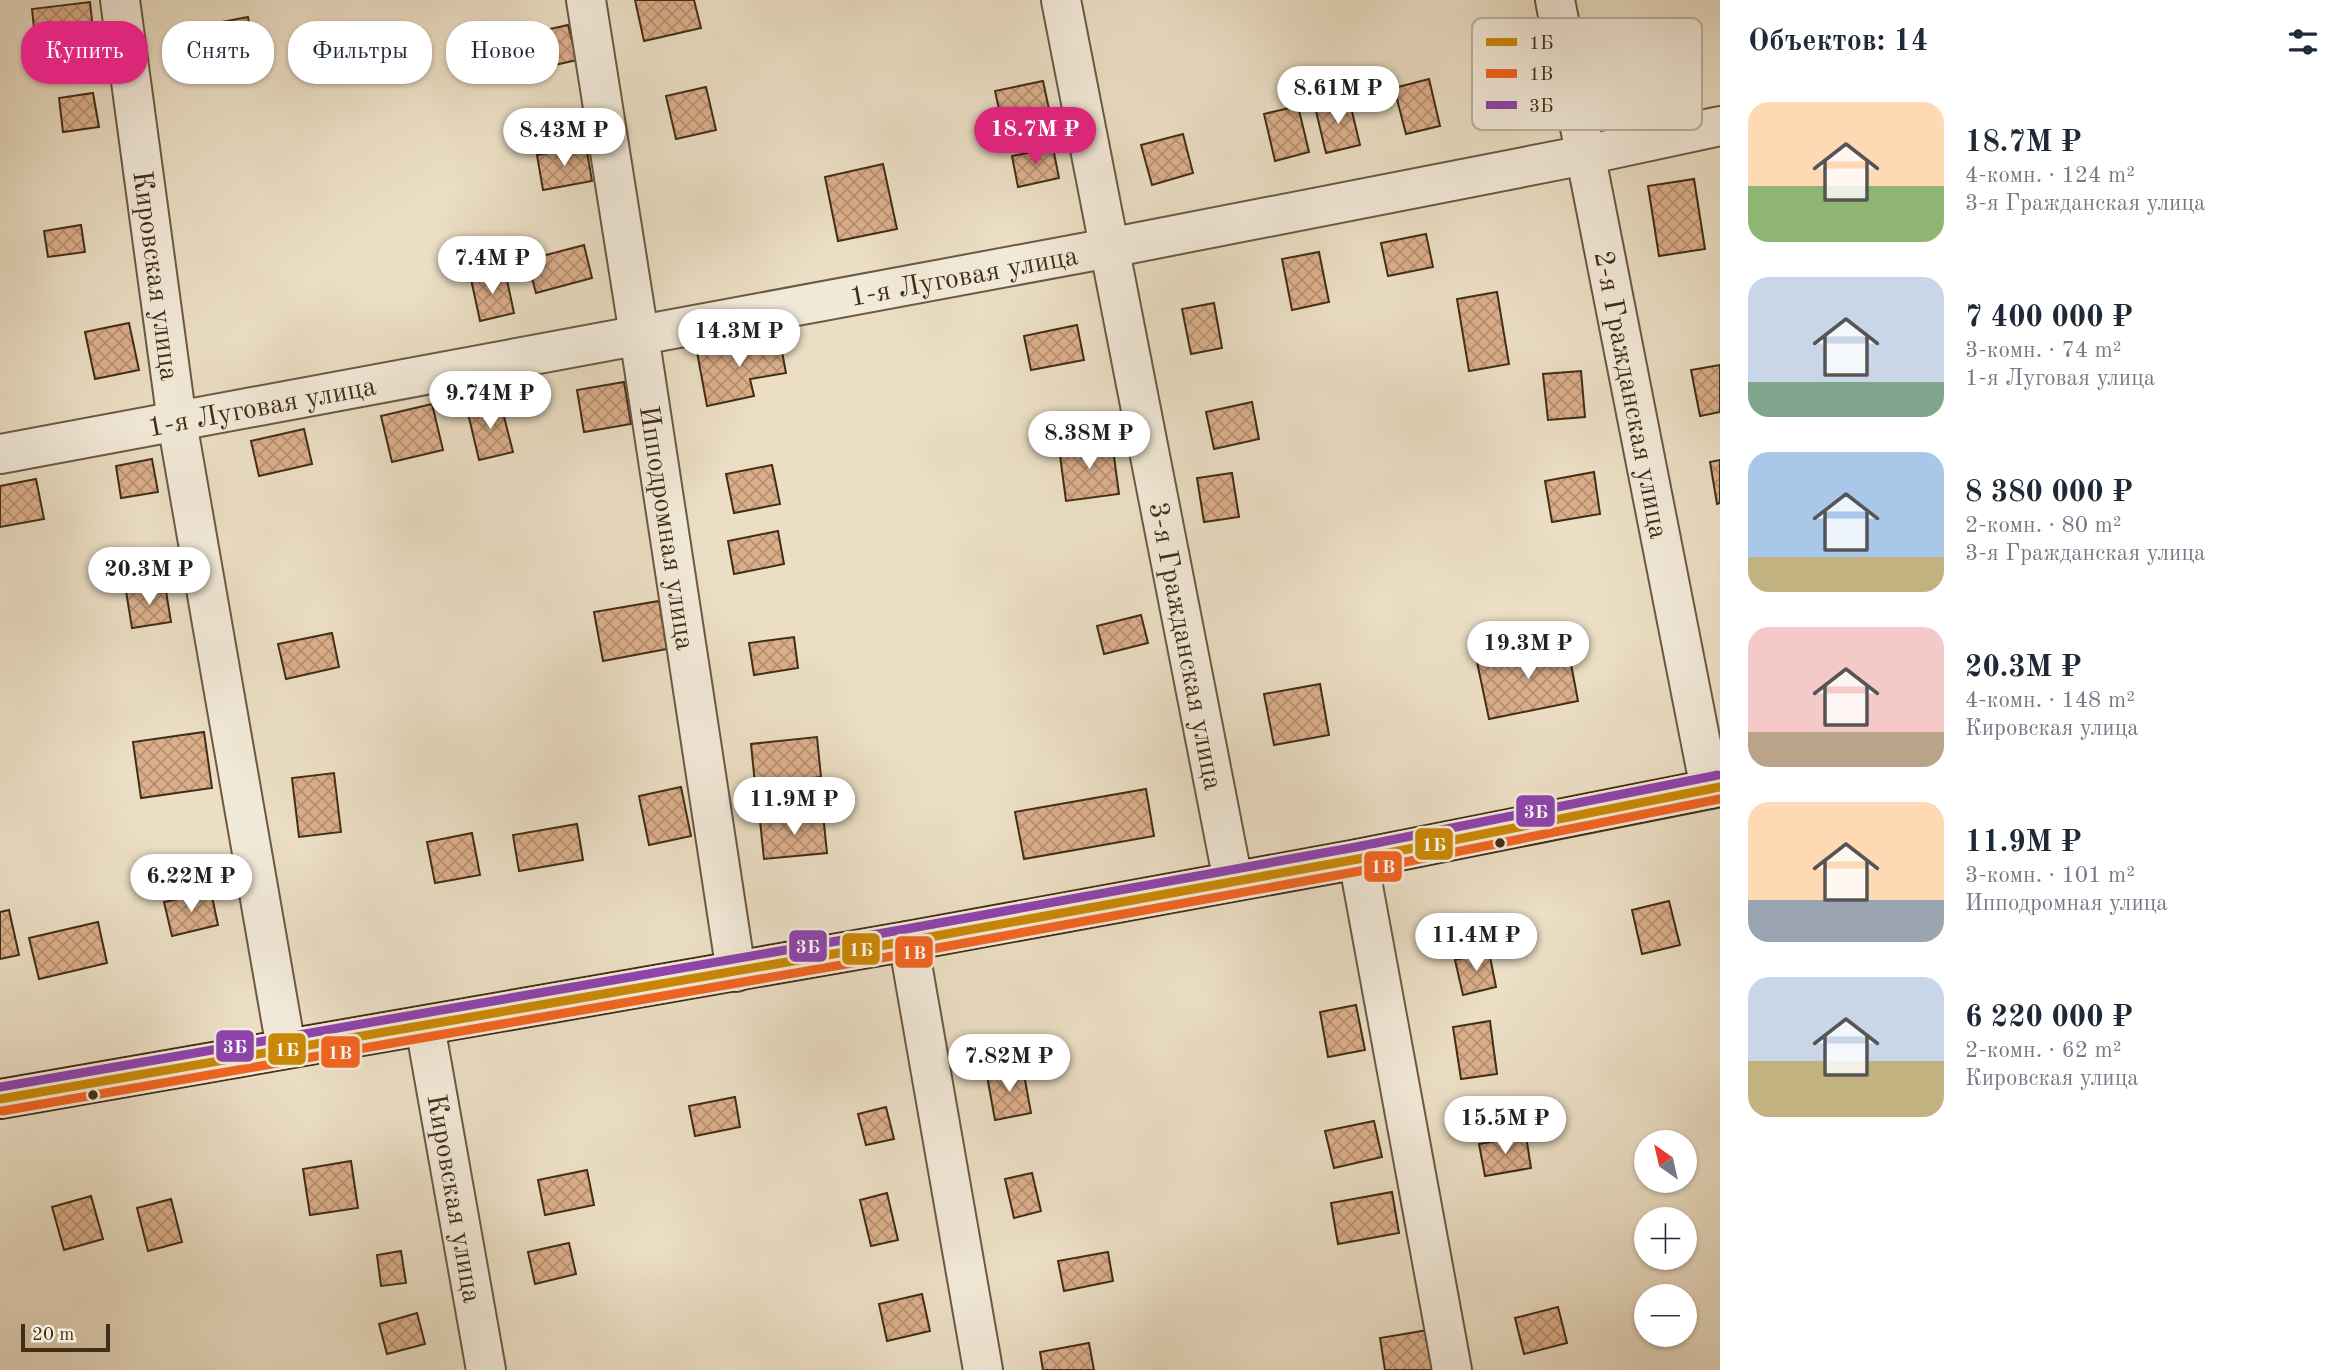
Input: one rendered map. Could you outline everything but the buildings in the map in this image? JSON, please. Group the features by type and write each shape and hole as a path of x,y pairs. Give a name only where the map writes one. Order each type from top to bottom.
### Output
{"main road":[{"path":"0,1099 908,941 1358,859 1715,788"}],"street":[{"name":"Кировская улица","path":"120,0 177,422 286,1048"},
{"name":"Ипподромная улица","path":"586,0 736,972"},
{"name":"3-я Гражданская улица","path":"1060,0 1233,881"},
{"name":"2-я Гражданская улица","path":"1555,0 1558,18"},
{"name":"1-я Луговая улица","path":"1702,130 1720,126"},
{"name":"2-я Гражданская улица","path":"1580,130 1715,788"},
{"name":"1-я Луговая улица","path":"0,454 1109,248 1701,130"},
{"path":"1358,859 1452,1370"},
{"path":"908,941 983,1370"},
{"name":"Кировская улица","path":"425,1026 486,1370"}],"transit line":[{"name":"3Б","path":"0,1087 906,929 1356,847 1718,775"},
{"name":"1Б","path":"0,1099 908,941 1358,859 1720,787"},
{"name":"1В","path":"2,1111 910,953 1360,871 1720,799"}]}
